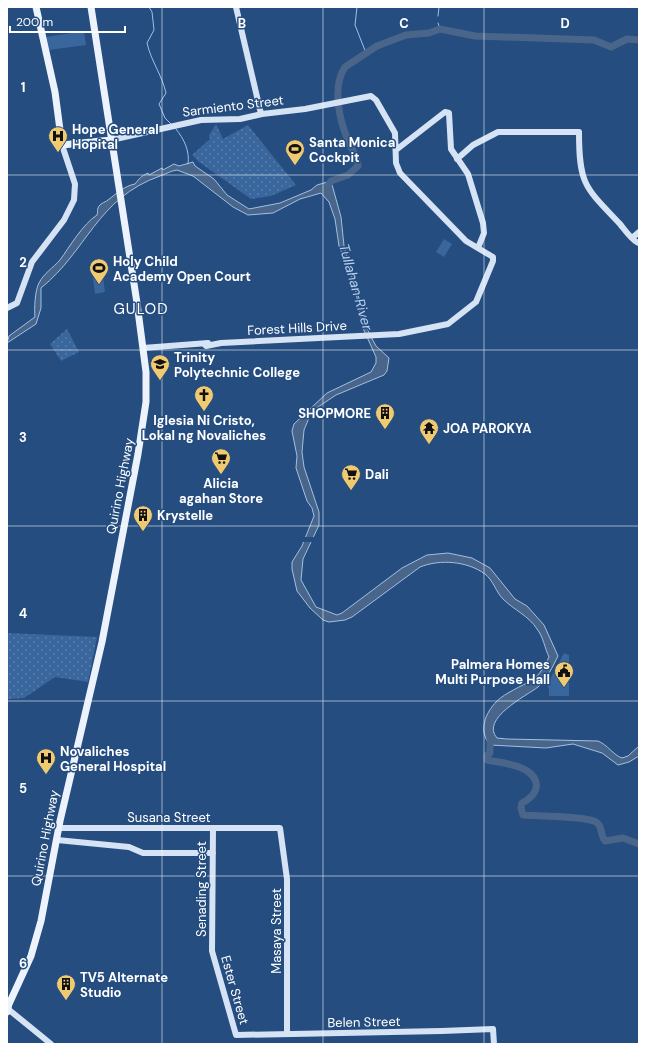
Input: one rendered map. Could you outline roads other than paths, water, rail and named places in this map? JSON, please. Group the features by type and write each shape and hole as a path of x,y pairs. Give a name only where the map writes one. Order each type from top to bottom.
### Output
{"main road":[{"path":"36,7 55,92 62,145"},
{"name":"Quirino Highway","path":"8,1011 22,983 37,938 59,828 102,642 141,441 147,394 143,348 91,7"},
{"name":"Sarmiento Street","path":"62,145 111,140"}],"street":[{"path":"236,7 261,114"},
{"name":"Sarmiento Street","path":"111,140 200,120 240,120 261,114 306,109 368,96 373,97 395,133 396,150"},
{"path":"445,112 448,112 451,149 468,174 483,223 484,233 478,248 466,241 403,176 397,167 396,150 445,112"},
{"path":"457,159 484,139 498,132 578,132 579,163 585,184 593,196 639,244"},
{"path":"7,308 17,302 32,262 64,220 72,205 75,184 62,145"},
{"path":"632,238 639,232"},
{"name":"Forest Hills Drive","path":"143,348 204,344 206,346 213,344 405,334 443,326 455,321 478,299 493,261 492,255 478,248"},
{"name":"Susana Street","path":"59,828 280,828"},
{"name":"Senading Street","path":"212,951 213,828"},
{"name":"Masaya Street","path":"280,828 287,879 287,1034"},
{"path":"57,840 129,847 143,853 213,853"},
{"name":"Ester Street","path":"212,951 236,1035"},
{"path":"8,1011 51,1044"},
{"name":"Belen Street","path":"236,1035 493,1029 494,1044"}],"waterway":[{"path":"149,7 152,12 154,30 147,43 166,93 159,104 165,118 171,124"},
{"path":"357,7 355,25 366,53"},
{"path":"438,16 439,7"},
{"name":"Tullahan River","path":"438,23 440,29"},
{"name":"Tullahan River","path":"326,189 331,181 348,175 358,166 356,156 349,143 342,123 338,103 341,75 345,67 377,46 406,35 429,33 440,29 475,36 594,40 611,47 627,39 639,40"},
{"path":"176,129 186,145 188,164"},
{"path":"490,739 490,753 487,755 487,760 519,767 526,770 535,779 536,789 529,799 522,803 521,808 523,815 572,817 591,820 600,826 602,836 605,841 623,838 639,844"}],"place":[{"name":"Hope General Hopital","path":"58,153"},
{"name":"Santa Monica Cockpit","path":"295,166"},
{"name":"Holy Child Academy Open Court","path":"99,285"},
{"name":"Trinity Polytechnic College","path":"160,381"},
{"name":"Iglesia Ni Cristo, Lokal ng Novaliches","path":"204,412"},
{"name":"SHOPMORE","path":"385,430"},
{"name":"JOA PAROKYA","path":"429,445"},
{"name":"Alicia agahan Store","path":"221,475"},
{"name":"Dali","path":"351,491"},
{"name":"Krystelle","path":"143,532"},
{"name":"Palmera Homes Multi Purpose Hall","path":"564,688"},
{"name":"Novaliches General Hospital","path":"46,775"},
{"name":"TV5 Alternate Studio","path":"66,1001"}],"district":[{"name":"GULOD","path":"141,309"}]}
